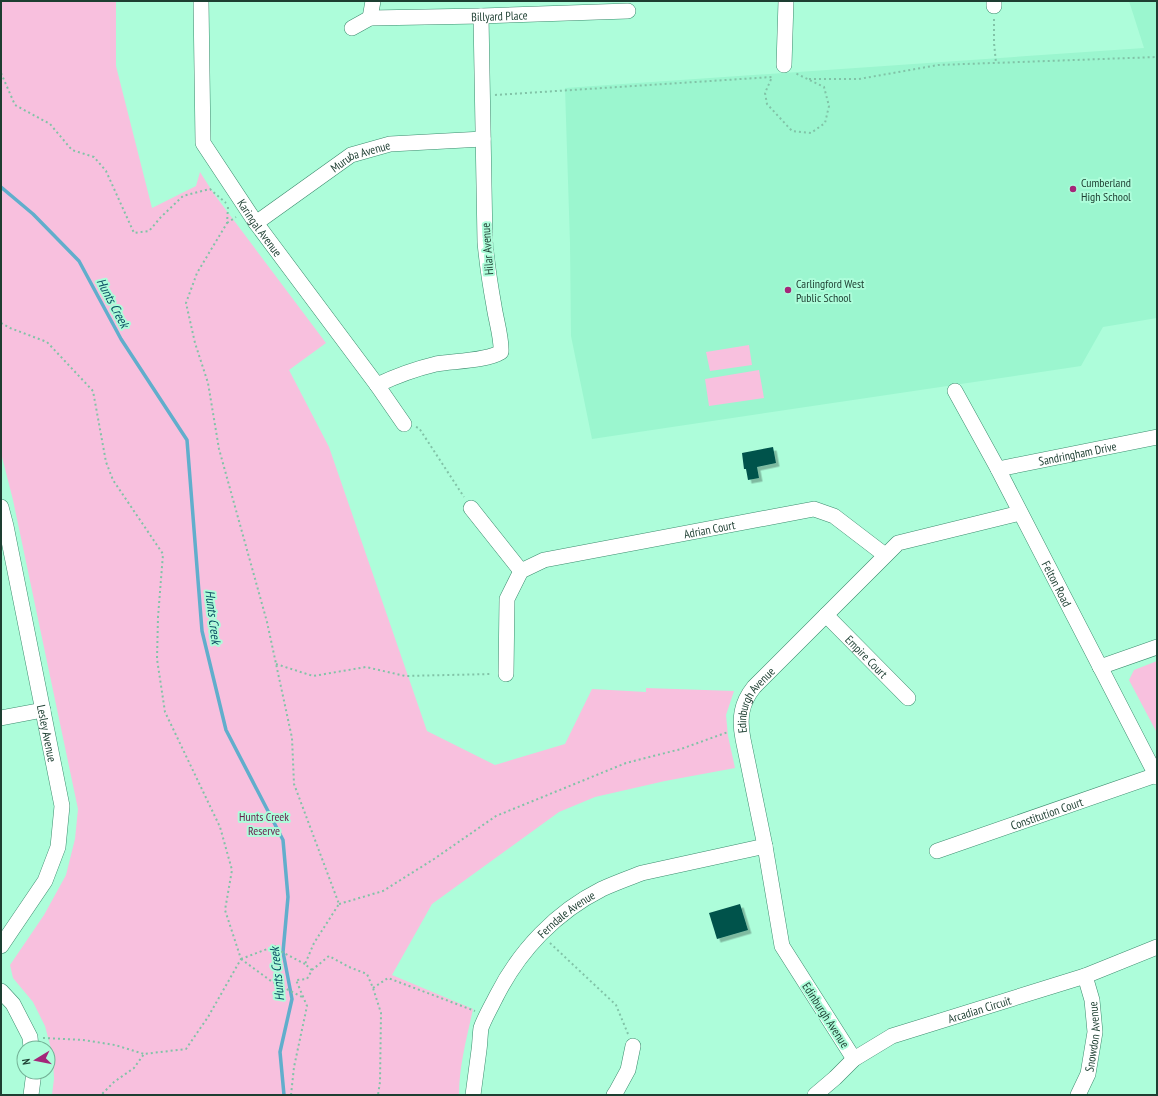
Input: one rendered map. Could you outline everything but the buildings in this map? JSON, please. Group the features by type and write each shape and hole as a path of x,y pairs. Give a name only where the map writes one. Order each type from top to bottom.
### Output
{"street":[{"name":"Karingal Avenue","path":"201,1 203,143 256,223 377,385 404,424"},
{"path":"352,28 370,18 373,1"},
{"path":"784,65 786,1"},
{"name":"Billyard Place","path":"370,18 628,11"},
{"name":"Hilar Avenue","path":"377,385 404,373 437,364 476,359 496,355 500,352 500,342 487,273 485,242 481,16"},
{"name":"Muruba Avenue","path":"256,223 351,155 390,144 483,138"},
{"name":"Felton Road","path":"955,391 998,469 1156,776"},
{"name":"Sandringham Drive","path":"998,469 1157,438"},
{"name":"Lesley Avenue","path":"1,507 3,526 43,710 62,806 58,847 46,881 1,946"},
{"path":"471,508 521,571 507,599 506,674"},
{"name":"Adrian Court","path":"521,571 544,560 814,509 834,516 885,556"},
{"name":"Edinburgh Avenue","path":"854,1060 782,946 741,729 741,715 748,694 754,687 898,543 1020,513"},
{"name":"Empire Court","path":"826,615 908,698"},
{"path":"1100,667 1157,646"},
{"path":"1,718 43,710"},
{"name":"Constitution Court","path":"937,851 1156,776"},
{"name":"Ferndale Avenue","path":"473,1095 482,1028 487,1016 504,981 521,957 541,934 559,917 602,889 622,880 764,846"},
{"name":"Arcadian Circuit","path":"815,1095 854,1060 892,1036 1085,976 1157,947"},
{"name":"Snowdon Avenue","path":"1078,1095 1088,1074 1095,1032 1092,1000 1085,976"},
{"path":"1,991 13,1004 25,1040"},
{"path":"614,1095 628,1070 633,1046"},
{"path":"28,1080 31,1095"}],"path":[{"path":"994,3 994,42 996,63"},
{"path":"808,79 859,79 938,65 1157,57"},
{"path":"482,96 772,77 765,93 767,104 792,132 811,133 825,124 829,106 824,88 798,75 784,65"},
{"path":"1,73 15,105 50,124 72,150 94,157 106,171 134,233 149,231 183,196 210,189 228,205 227,223 197,273 186,303 195,343 208,383 220,449 267,622 292,738 294,784 339,904"},
{"path":"1,322 10,328 47,342 93,391 106,462 113,480 163,554 158,618 157,659 165,712 220,827 232,870 225,910 241,959 271,981 303,998"},
{"path":"404,424 419,428 471,508"},
{"path":"276,664 313,676 366,667 405,676 506,674"},
{"path":"305,964 314,943 339,904 383,891 434,859 496,816 626,763 681,749 718,735 741,729"},
{"path":"541,934 616,1005 633,1046"},
{"path":"56,1042 83,1040 115,1045 144,1054 186,1048 208,1017 241,959 275,946 278,950 305,964 312,970"},
{"path":"291,1095 294,1067 307,1006 296,980 307,979 312,970 329,956 349,967 367,974 373,988 381,1013 380,1082 378,1095"},
{"path":"373,988 388,978 487,1016"},
{"path":"101,1095 114,1082 134,1068 144,1054"}],"shaded area":[{"name":"Carlingford West Public School","path":"1129,1 1157,1 1157,318 1103,327 1081,366 592,439 571,336 570,243 565,88 1144,48"}],"green space":[{"name":"Hunts Creek Reserve","path":"1,1 116,1 116,66 152,208 196,186 200,172 214,194 326,343 289,370 329,447 427,731 495,765 565,744 592,689 646,692 646,688 734,691 726,715 728,736 735,768 665,781 595,797 559,812 432,904 392,975 473,1009 462,1062 459,1095 52,1095 54,1080 56,1080 56,1040 49,1040 45,1026 33,1002 13,978 10,965 44,915 66,875 75,839 78,809 13,500 1,453"},
{"path":"749,345 752,365 710,371 706,352"},
{"path":"759,370 764,398 709,406 705,379"},
{"path":"1157,661 1157,733 1129,680 1134,670"}],"waterway":[{"name":"Hunts Creek","path":"1,187 33,214 79,261 121,339 187,440 202,631 226,730 283,840 288,897 283,952 292,999 280,1052 284,1095"}],"place":[{"name":"Cumberland High School","path":"1073,189"},
{"name":"Carlingford West Public School","path":"788,290"}]}
